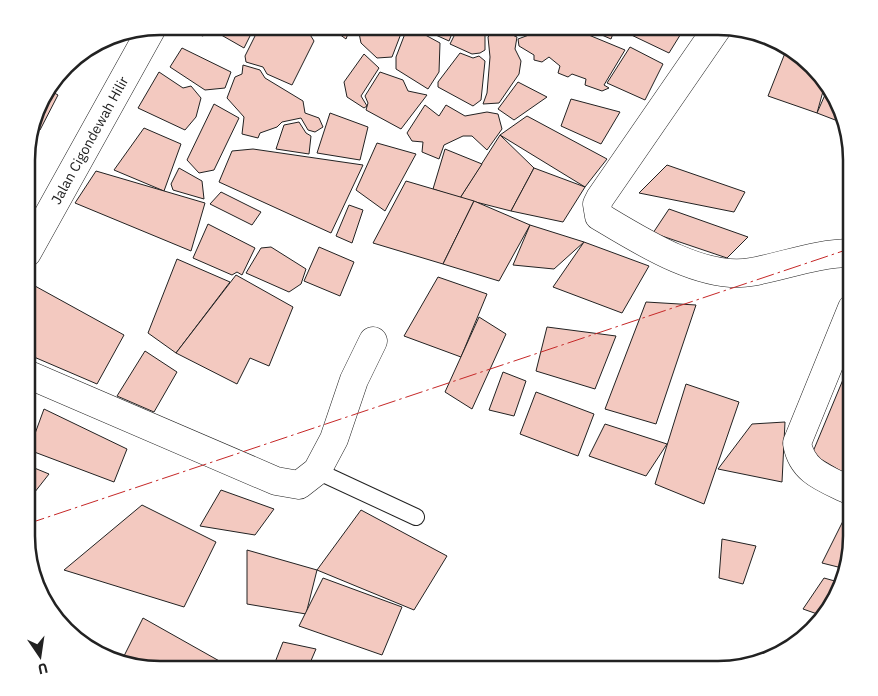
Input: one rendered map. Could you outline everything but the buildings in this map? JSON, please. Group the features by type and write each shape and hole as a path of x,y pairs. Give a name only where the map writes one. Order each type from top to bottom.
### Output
{"street":[{"path":"712,35 600,198 597,204 599,216 638,239 713,271 750,272 830,253 843,253"},
{"name":"Jalan Cigondewah Hilir","path":"35,239 148,36"},
{"path":"843,330 797,443 803,464 812,471 843,486"},
{"path":"35,377 276,481 299,485 317,471 334,439 354,380 373,341"}],"lane":[{"path":"317,471 416,517"}],"power":[{"path":"35,521 843,251"}]}
